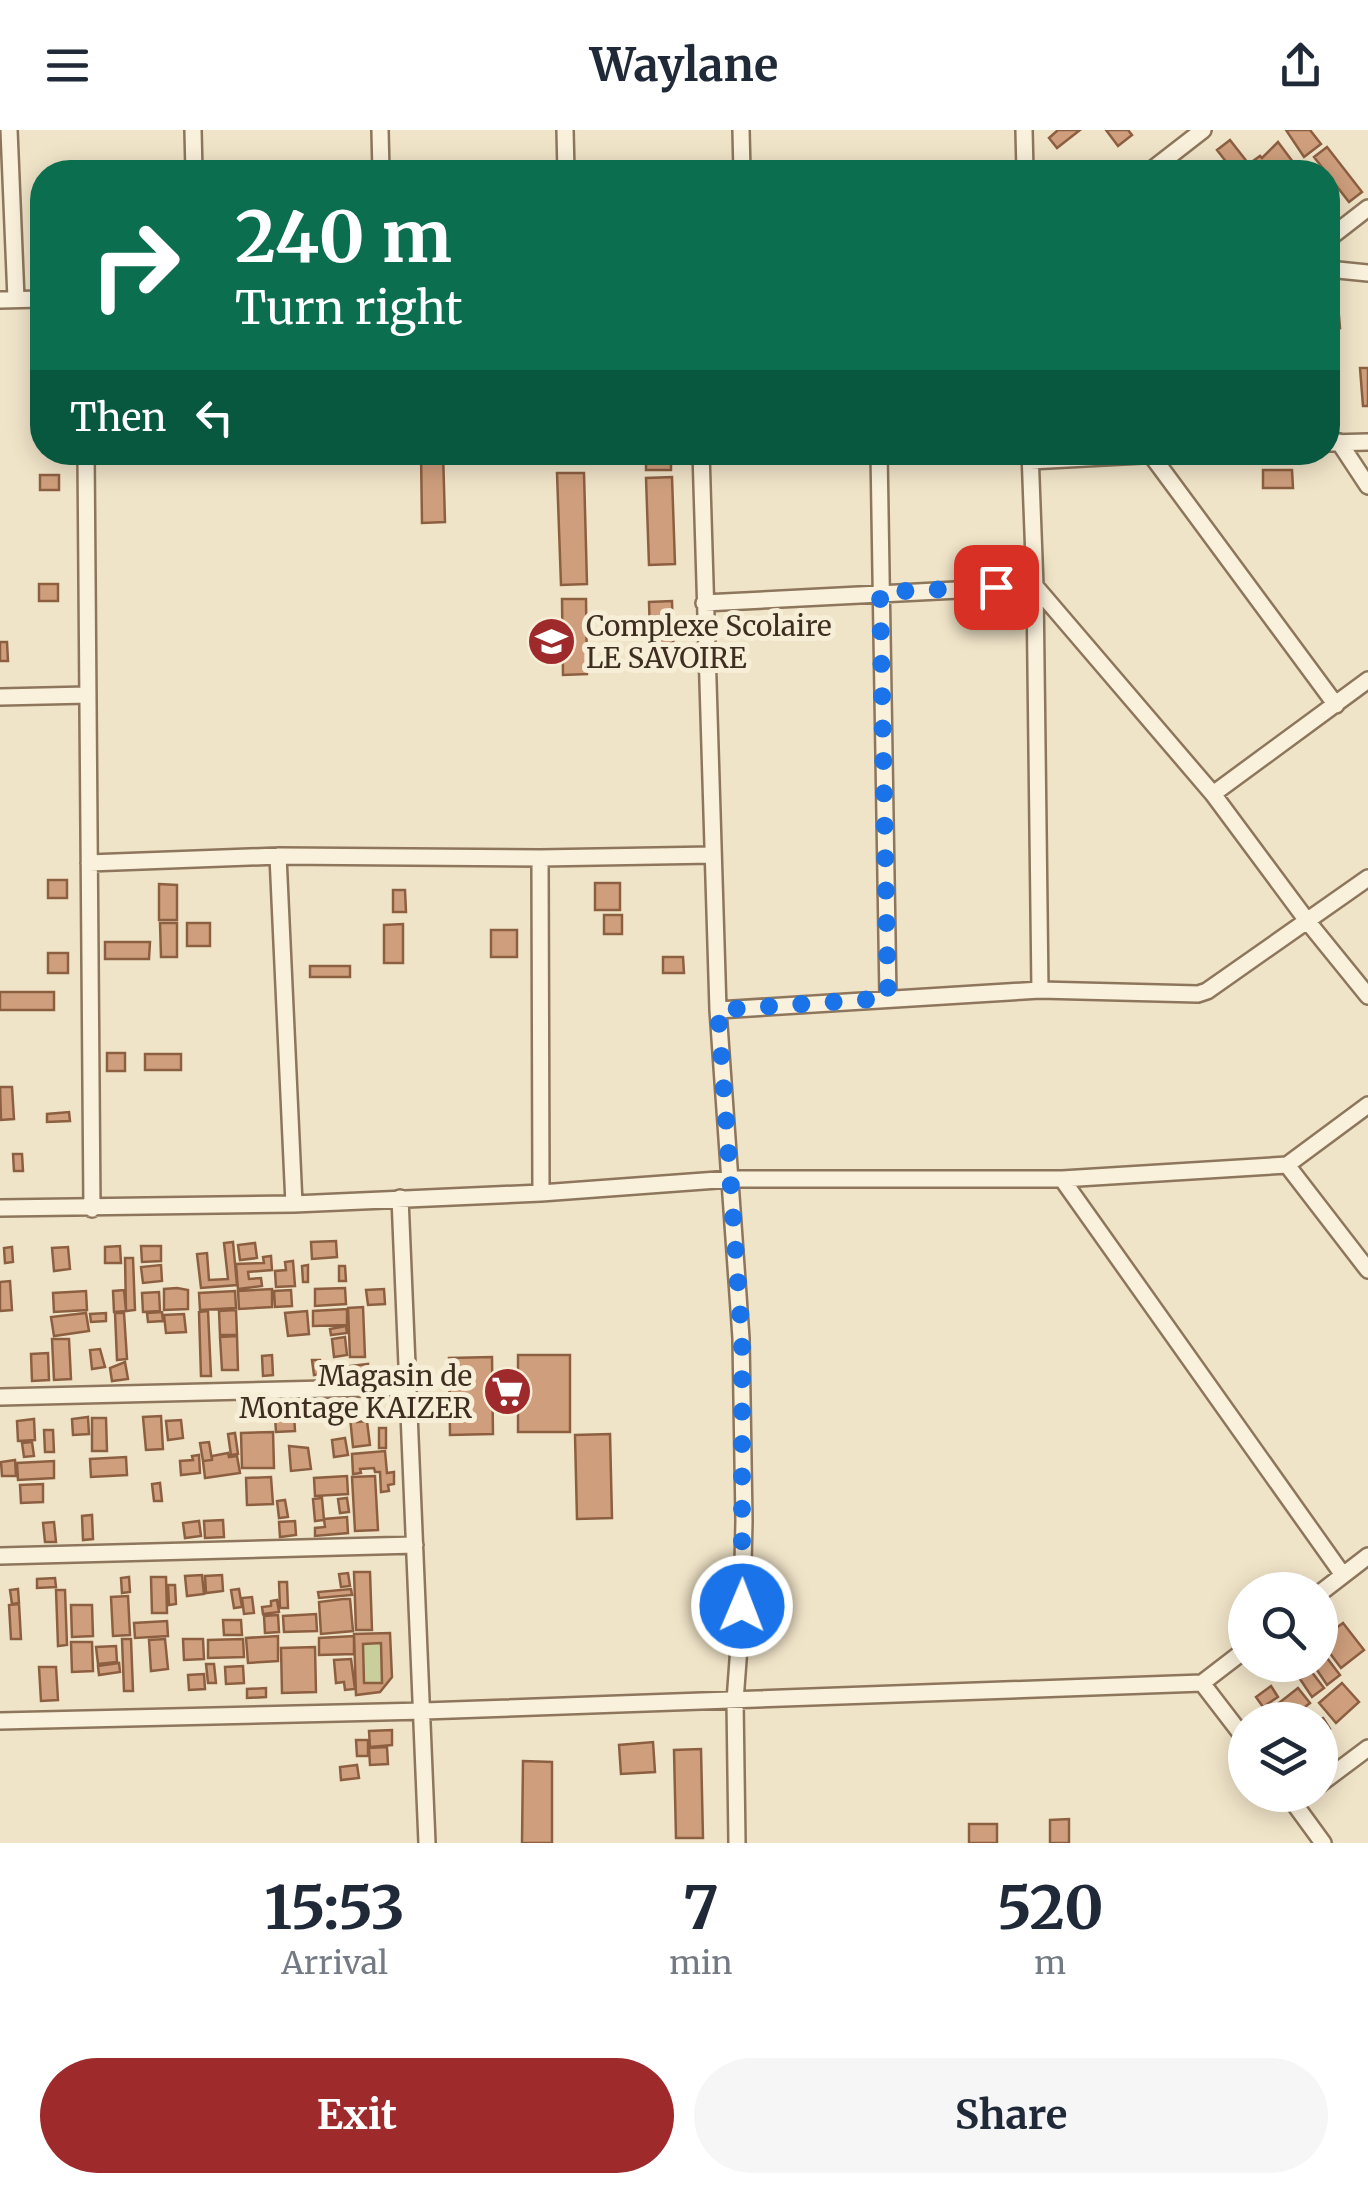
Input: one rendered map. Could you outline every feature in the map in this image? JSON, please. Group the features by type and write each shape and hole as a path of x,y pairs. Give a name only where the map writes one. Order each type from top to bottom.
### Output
{"street":[{"path":"8,130 8,300"},
{"path":"193,130 194,160"},
{"path":"380,130 381,160"},
{"path":"566,130 566,160"},
{"path":"741,130 742,160"},
{"path":"1024,130 1025,160"},
{"path":"1164,160 1203,130"},
{"path":"1340,230 1368,208"},
{"path":"1340,270 1368,272"},
{"path":"1340,443 1368,442"},
{"path":"1340,452 1368,486"},
{"path":"86,465 92,1209"},
{"path":"701,465 718,1010 742,1338 744,1521 735,1701 737,1843"},
{"path":"879,465 888,998"},
{"path":"1030,465 1040,990"},
{"path":"1159,465 1336,704"},
{"path":"704,603 1035,586"},
{"path":"1035,586 1213,794 1368,996"},
{"path":"1213,794 1368,680"},
{"path":"0,697 88,695"},
{"path":"88,863 278,856 713,855"},
{"path":"278,856 294,1204"},
{"path":"540,858 541,1194"},
{"path":"718,1010 1040,990 1198,994 1368,878"},
{"path":"0,1208 294,1204 541,1194 731,1179 1062,1179 1287,1164 1368,1105"},
{"path":"1287,1164 1368,1270"},
{"path":"1062,1179 1343,1576"},
{"path":"400,1198 427,1843"},
{"path":"0,1396 406,1386"},
{"path":"0,1556 415,1544"},
{"path":"1338,1580 1368,1556"},
{"path":"0,1720 424,1711 1202,1683 1228,1663"},
{"path":"1202,1683 1228,1717"},
{"path":"1338,1770 1368,1748"},
{"path":"1305,1812 1323,1843"}],"green space":[{"path":"381,1643 382,1683 364,1683 363,1644"}],"building":[{"path":"1058,130 1080,130 1057,148 1049,138"},
{"path":"1106,130 1128,130 1132,135 1118,146"},
{"path":"1286,130 1310,130 1321,144 1304,157"},
{"path":"1230,140 1246,160 1225,160 1217,150"},
{"path":"1278,142 1292,160 1254,160 1262,158"},
{"path":"1327,147 1337,160 1316,160 1314,157"},
{"path":"1340,164 1362,192 1349,202 1340,190"},
{"path":"1360,368 1368,368 1368,406 1363,406"},
{"path":"421,465 443,465 445,522 422,523"},
{"path":"646,465 671,465 671,470 646,470"},
{"path":"1263,470 1292,470 1293,488 1263,488"},
{"path":"557,473 584,473 587,584 561,585"},
{"path":"40,475 59,475 59,490 40,490"},
{"path":"672,477 675,564 649,565 646,478"},
{"path":"39,584 58,584 58,601 39,601"},
{"path":"562,599 586,599 587,674 563,675"},
{"path":"672,601 674,666 651,667 649,602"},
{"path":"0,642 7,642 8,661 0,661"},
{"path":"48,880 67,880 67,898 48,898"},
{"path":"595,883 620,883 620,910 595,910"},
{"path":"159,884 177,885 177,920 159,920"},
{"path":"393,890 405,890 406,912 393,912"},
{"path":"604,915 622,915 622,934 604,934"},
{"path":"160,923 177,923 177,957 161,957"},
{"path":"187,923 210,923 210,946 187,946"},
{"path":"403,924 403,963 384,963 384,925"},
{"path":"491,930 517,930 517,957 491,957"},
{"path":"105,942 150,942 149,959 105,959"},
{"path":"48,953 68,953 68,973 48,973"},
{"path":"663,957 683,957 684,973 663,973"},
{"path":"310,966 350,966 350,977 310,977"},
{"path":"0,992 54,992 54,1010 0,1010"},
{"path":"107,1053 125,1053 125,1071 107,1071"},
{"path":"145,1054 181,1054 181,1070 145,1070"},
{"path":"0,1087 12,1087 14,1119 1,1120"},
{"path":"69,1112 70,1121 47,1122 47,1114"},
{"path":"13,1154 22,1154 23,1171 14,1171"},
{"path":"336,1241 337,1257 312,1259 311,1242"},
{"path":"233,1242 237,1285 201,1288 197,1254 207,1253 209,1280 228,1279 224,1243"},
{"path":"255,1243 257,1258 240,1260 238,1245"},
{"path":"120,1246 121,1263 105,1263 105,1247"},
{"path":"141,1246 161,1246 161,1261 142,1262"},
{"path":"12,1247 13,1262 5,1263 4,1248"},
{"path":"68,1247 70,1269 54,1271 52,1248"},
{"path":"271,1256 272,1270 248,1272 249,1279 261,1278 262,1286 238,1289 236,1264 264,1263 263,1257"},
{"path":"125,1258 133,1258 135,1310 126,1311"},
{"path":"293,1261 295,1286 276,1287 275,1271 286,1270 285,1262"},
{"path":"161,1265 162,1281 143,1283 141,1267"},
{"path":"308,1265 308,1282 303,1282 302,1266"},
{"path":"339,1266 345,1266 346,1281 339,1281"},
{"path":"10,1281 12,1310 0,1311 0,1282"},
{"path":"345,1288 346,1304 315,1306 315,1289"},
{"path":"164,1289 188,1290 188,1309 164,1310"},
{"path":"272,1289 272,1307 239,1309 238,1291"},
{"path":"384,1289 385,1304 368,1305 366,1290"},
{"path":"124,1290 126,1311 114,1312 113,1291"},
{"path":"291,1290 292,1306 275,1307 274,1291"},
{"path":"86,1291 87,1310 54,1312 53,1293"},
{"path":"235,1291 236,1308 200,1310 199,1293"},
{"path":"159,1292 160,1311 143,1312 142,1293"},
{"path":"363,1307 365,1357 350,1357 348,1308"},
{"path":"347,1309 347,1325 313,1326 313,1311"},
{"path":"236,1310 237,1335 220,1335 219,1311"},
{"path":"208,1311 211,1376 201,1376 199,1312"},
{"path":"307,1311 309,1334 288,1336 285,1313"},
{"path":"162,1312 163,1321 148,1322 147,1313"},
{"path":"86,1313 89,1331 54,1336 51,1317"},
{"path":"106,1313 106,1321 91,1322 90,1314"},
{"path":"115,1313 124,1313 127,1359 117,1360"},
{"path":"184,1314 186,1332 166,1333 164,1315"},
{"path":"346,1326 347,1333 331,1335 330,1329"},
{"path":"237,1336 238,1370 222,1370 220,1337"},
{"path":"345,1337 347,1355 334,1357 332,1339"},
{"path":"52,1339 69,1339 71,1379 54,1380"},
{"path":"100,1349 105,1367 92,1369 90,1350"},
{"path":"48,1353 49,1380 32,1381 31,1354"},
{"path":"272,1355 273,1375 263,1376 262,1356"},
{"path":"518,1355 570,1355 570,1432 518,1432"},
{"path":"492,1357 493,1434 450,1435 449,1358"},
{"path":"312,1360 320,1360 321,1374 314,1375"},
{"path":"125,1362 128,1379 112,1381 110,1368"},
{"path":"368,1364 368,1372 351,1373 350,1366"},
{"path":"294,1415 295,1431 276,1432 275,1417"},
{"path":"161,1416 163,1449 146,1450 143,1417"},
{"path":"357,1416 357,1422 367,1421 370,1445 353,1447 350,1417"},
{"path":"88,1417 89,1434 73,1435 72,1419"},
{"path":"92,1418 106,1418 107,1451 92,1451"},
{"path":"34,1419 35,1440 18,1441 17,1421"},
{"path":"181,1420 183,1438 168,1440 166,1421"},
{"path":"379,1428 386,1428 386,1448 379,1448"},
{"path":"44,1430 53,1430 54,1452 45,1452"},
{"path":"273,1432 274,1468 242,1468 241,1433"},
{"path":"235,1433 238,1454 231,1455 228,1434"},
{"path":"610,1434 612,1518 577,1519 575,1435"},
{"path":"345,1438 348,1455 334,1457 332,1440"},
{"path":"32,1442 34,1456 24,1457 22,1443"},
{"path":"209,1442 212,1460 203,1461 200,1443"},
{"path":"289,1446 308,1448 311,1469 291,1471"},
{"path":"385,1451 387,1473 394,1472 394,1484 388,1485 389,1491 381,1492 380,1472 374,1468 353,1474 352,1454"},
{"path":"228,1453 229,1457 237,1456 240,1473 205,1478 203,1461"},
{"path":"199,1455 200,1473 181,1475 180,1461"},
{"path":"126,1457 127,1475 91,1477 90,1459"},
{"path":"15,1460 16,1476 2,1476 1,1462"},
{"path":"54,1461 54,1478 18,1480 17,1463"},
{"path":"347,1476 348,1494 315,1496 314,1478"},
{"path":"375,1476 378,1530 355,1531 352,1477"},
{"path":"271,1477 273,1504 247,1505 246,1478"},
{"path":"160,1483 162,1501 154,1501 152,1484"},
{"path":"43,1484 43,1502 21,1503 20,1485"},
{"path":"322,1498 324,1520 315,1521 313,1499"},
{"path":"347,1498 349,1512 340,1513 338,1499"},
{"path":"285,1500 288,1517 279,1518 277,1501"},
{"path":"92,1515 93,1539 83,1540 82,1516"},
{"path":"347,1517 348,1533 315,1536 315,1528 325,1527 324,1519"},
{"path":"223,1520 224,1537 205,1538 204,1521"},
{"path":"199,1521 201,1536 185,1538 183,1523"},
{"path":"295,1521 296,1535 280,1537 279,1522"},
{"path":"54,1522 56,1542 45,1542 43,1523"},
{"path":"354,1572 370,1572 372,1630 356,1630"},
{"path":"348,1573 350,1586 341,1587 339,1574"},
{"path":"202,1575 204,1594 187,1596 185,1576"},
{"path":"222,1575 223,1591 206,1593 205,1576"},
{"path":"129,1577 130,1592 122,1593 121,1578"},
{"path":"151,1577 166,1577 167,1613 152,1613"},
{"path":"55,1578 56,1587 37,1588 37,1579"},
{"path":"279,1582 287,1582 288,1608 280,1608"},
{"path":"168,1585 175,1585 176,1604 169,1605"},
{"path":"18,1589 19,1603 12,1604 10,1590"},
{"path":"239,1589 242,1607 234,1608 231,1590"},
{"path":"351,1589 352,1595 319,1598 318,1592"},
{"path":"56,1590 65,1590 67,1645 58,1646"},
{"path":"128,1596 130,1635 113,1636 111,1597"},
{"path":"252,1597 254,1613 244,1614 242,1598"},
{"path":"350,1599 353,1631 321,1634 319,1602"},
{"path":"277,1600 279,1612 263,1614 262,1607"},
{"path":"19,1604 21,1639 11,1639 9,1605"},
{"path":"71,1605 92,1605 93,1636 72,1637"},
{"path":"316,1614 317,1631 284,1632 283,1616"},
{"path":"278,1615 279,1632 265,1633 264,1616"},
{"path":"223,1620 241,1620 242,1635 224,1635"},
{"path":"167,1621 168,1636 135,1638 134,1623"},
{"path":"1343,1623 1364,1650 1341,1668 1338,1664 1338,1627"},
{"path":"390,1633 392,1677 380,1692 356,1695 354,1634","holes":["381,1643 382,1683 364,1683 363,1644"]},
{"path":"278,1636 278,1661 248,1663 246,1638"},
{"path":"354,1636 354,1654 319,1655 319,1638"},
{"path":"122,1639 131,1639 133,1691 124,1691"},
{"path":"165,1639 168,1669 151,1671 149,1640"},
{"path":"183,1639 203,1639 204,1659 184,1660"},
{"path":"243,1639 244,1657 208,1658 208,1640"},
{"path":"71,1642 92,1642 93,1671 72,1672"},
{"path":"116,1646 117,1662 98,1664 96,1647"},
{"path":"315,1647 316,1692 282,1693 281,1648"},
{"path":"351,1659 355,1689 345,1690 344,1682 336,1683 334,1660"},
{"path":"119,1663 120,1672 99,1675 98,1666"},
{"path":"206,1664 214,1664 216,1683 208,1683"},
{"path":"243,1666 244,1683 226,1684 225,1667"},
{"path":"39,1667 56,1667 58,1700 41,1701"},
{"path":"204,1674 205,1689 189,1690 188,1675"},
{"path":"1302,1682 1319,1682 1324,1688 1312,1697"},
{"path":"1342,1683 1359,1702 1338,1721 1338,1702 1320,1702"},
{"path":"1271,1686 1278,1697 1260,1702 1256,1697"},
{"path":"266,1688 266,1697 247,1698 247,1689"},
{"path":"1298,1688 1309,1702 1280,1702"},
{"path":"392,1730 392,1745 370,1747 369,1731"},
{"path":"356,1740 368,1740 368,1756 357,1756"},
{"path":"653,1742 655,1772 621,1774 619,1745"},
{"path":"387,1747 388,1764 370,1765 369,1748"},
{"path":"701,1749 703,1838 676,1838 674,1750"},
{"path":"523,1761 552,1762 552,1843 522,1843"},
{"path":"357,1765 359,1778 341,1780 340,1767"},
{"path":"1069,1819 1069,1843 1050,1843 1050,1820"},
{"path":"969,1824 997,1824 997,1843 969,1843"}],"place":[{"name":"Complexe Scolaire LE SAVOIRE","path":"551,642"},
{"name":"Magasin de Montage KAIZER","path":"507,1392"}],"route":[{"path":"742,1606 742,1338 718,1010 888,998 880,592 996,587"}]}
